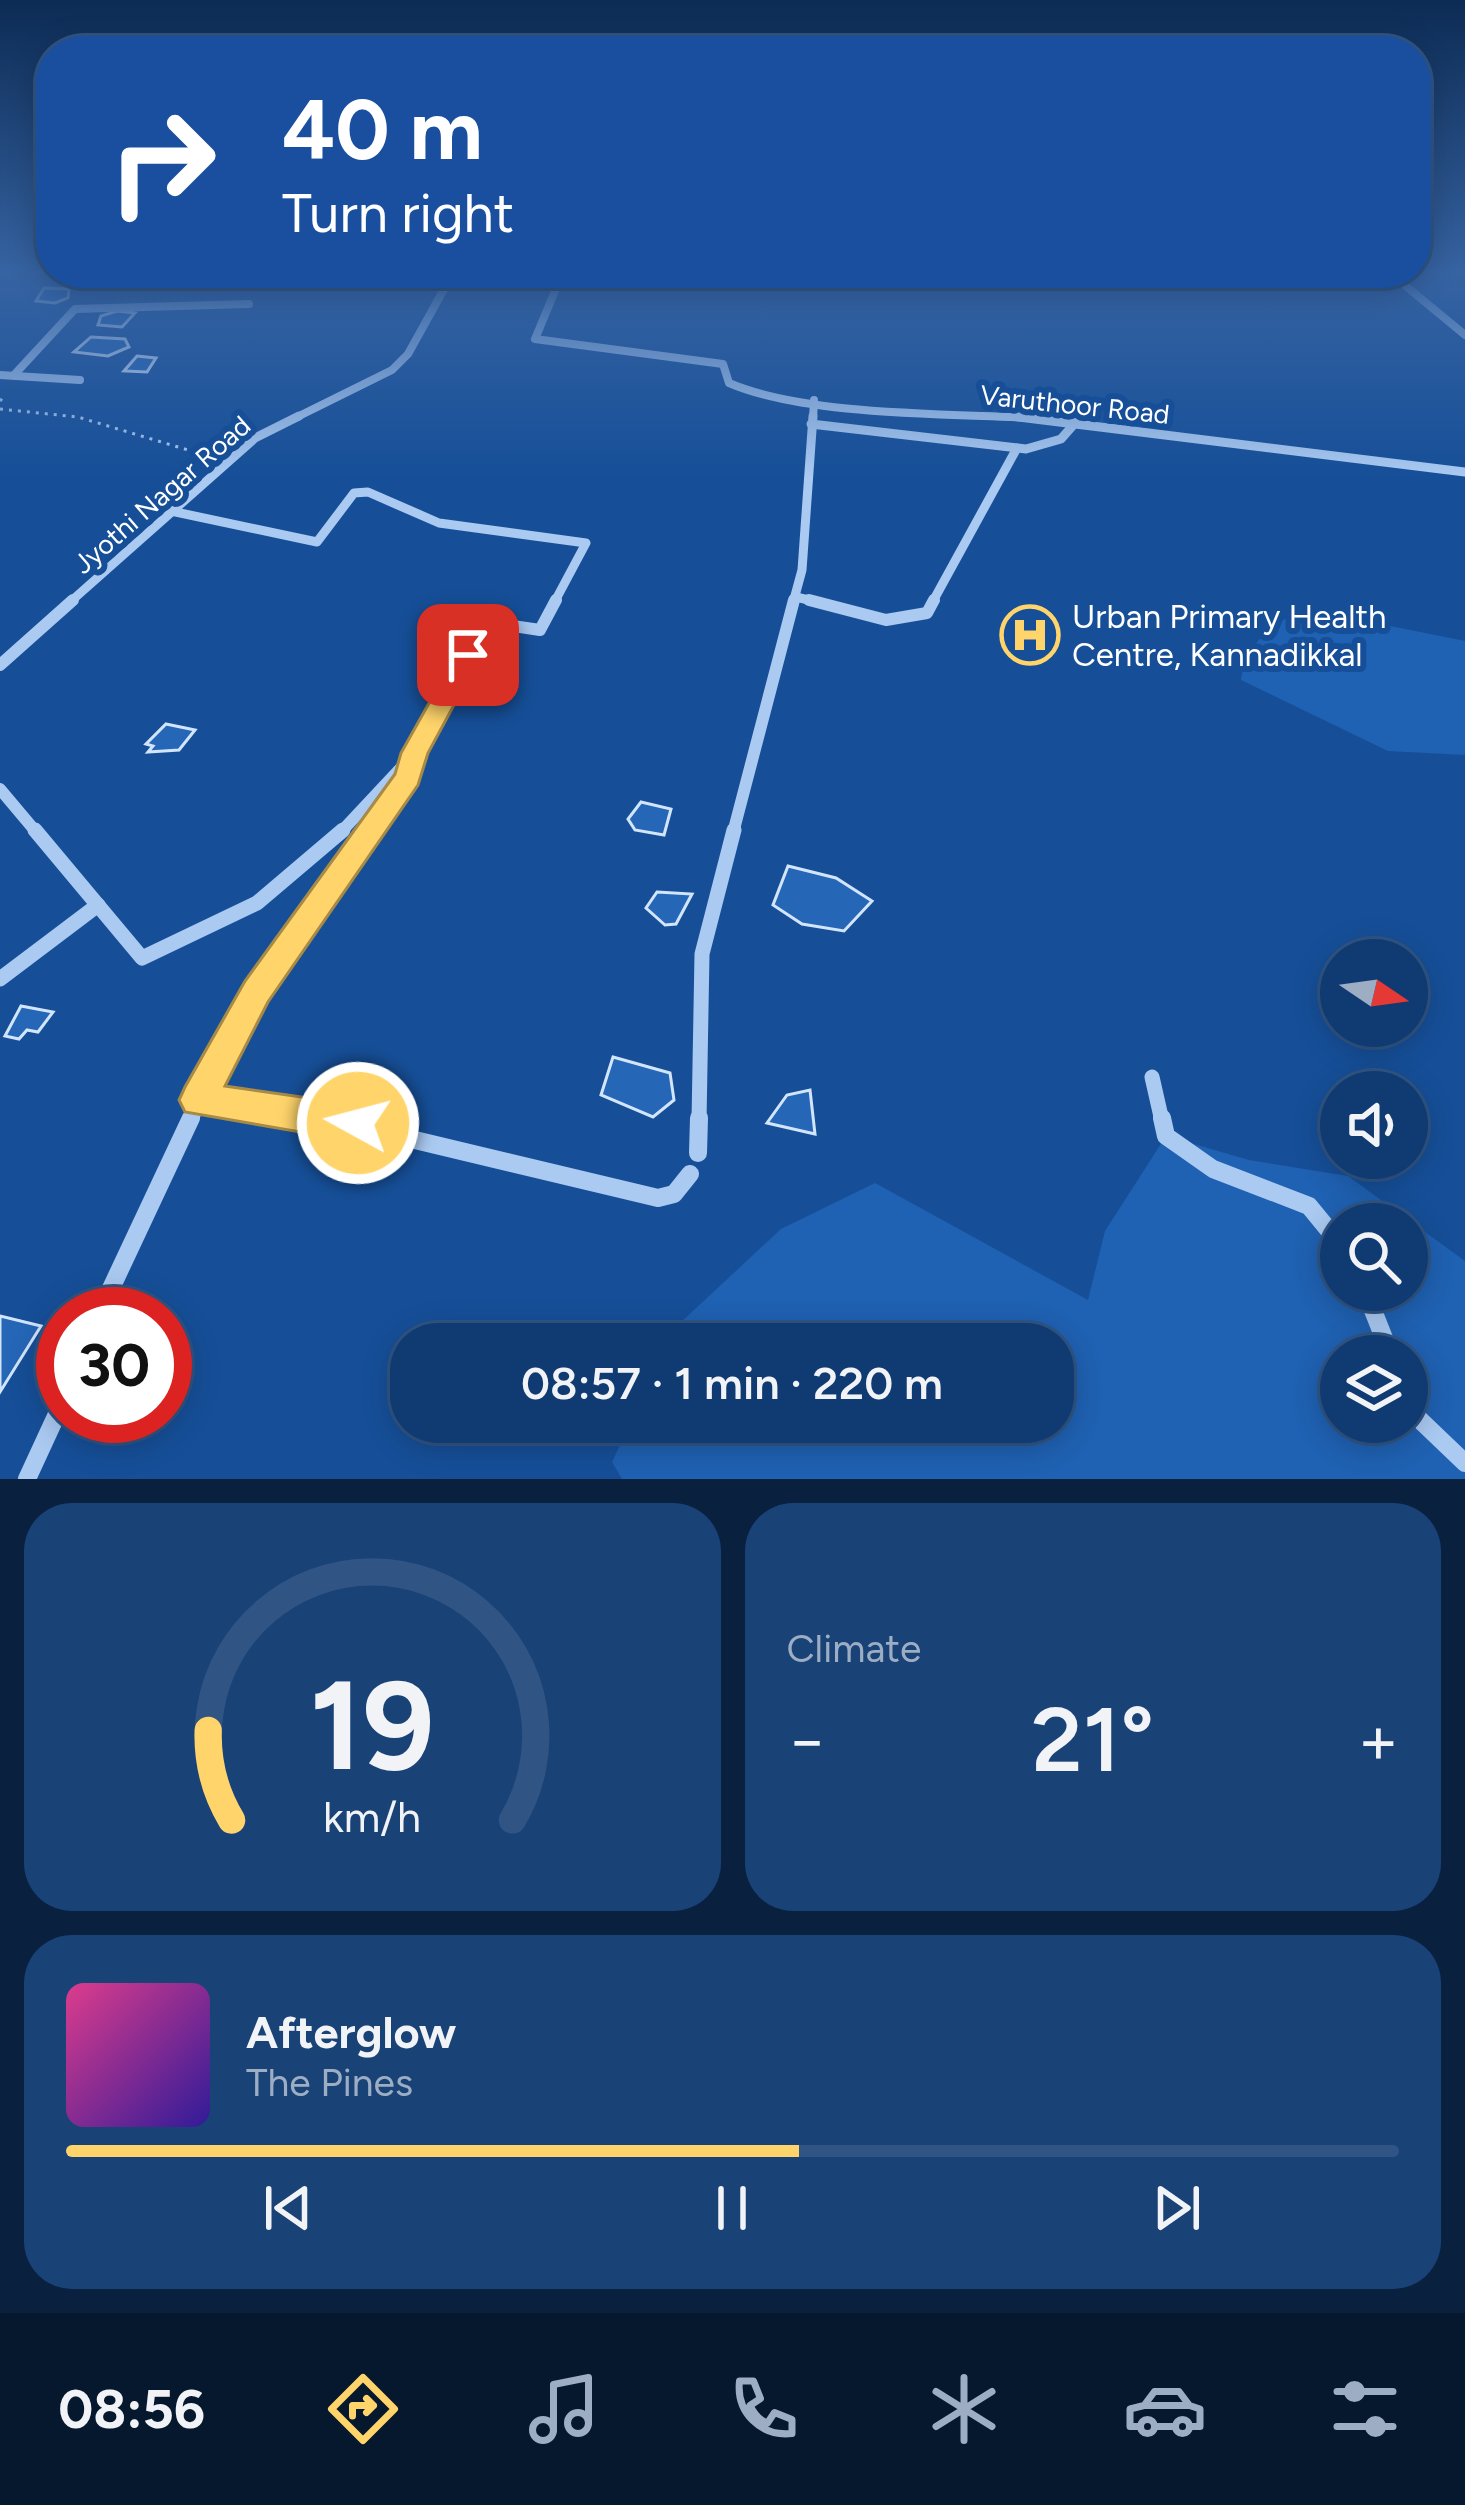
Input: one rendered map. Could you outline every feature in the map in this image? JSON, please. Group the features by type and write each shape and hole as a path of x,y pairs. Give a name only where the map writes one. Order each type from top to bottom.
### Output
{"street":[{"path":"14,375 46,340"},
{"name":"Jyothi Nagar Road","path":"0,665 255,438 392,370 413,340"},
{"name":"Varuthoor Road","path":"544,340 723,364 729,383 750,392 1076,422 1465,472"},
{"path":"0,375 80,380"},
{"path":"698,1153 701,954 796,597 814,400"},
{"path":"811,424 1016,448 1061,439 1076,422"},
{"path":"796,597 886,620 927,613 1016,448"},
{"path":"111,1287 235,1025 408,777 415,753 486,622 540,630 586,543 439,523 368,492 354,493 317,542 171,512"},
{"path":"0,789 142,958 257,903 351,824 415,753"},
{"path":"0,979 98,905"},
{"path":"1152,1077 1166,1136 1213,1169 1310,1206 1320,1219"},
{"path":"198,1100 358,1123 658,1198 674,1194 690,1174"},
{"path":"1428,1428 1465,1463"},
{"path":"27,1479 44,1443"}],"path":[{"path":"0,401 5,395"},
{"path":"0,410 78,417 215,459"}],"shaded area":[{"path":"1300,608 1465,641 1465,755 1388,751 1241,680 1254,645"},
{"path":"1166,1136 1249,1160 1320,1171 1320,1179 1352,1179 1385,1203 1320,1203 1320,1311 1428,1311 1428,1234 1465,1261 1465,1479 622,1479 612,1462 621,1443 1074,1443 1074,1323 680,1323 781,1229 875,1183 1088,1300 1105,1231"}],"building":[{"path":"88,340 126,340 129,347 108,356 74,352"},
{"path":"137,356 156,358 147,372 124,371"},
{"path":"1015,628 1047,632 1047,643 1015,639"},
{"path":"166,724 195,730 179,750 148,752 153,746 146,744"},
{"path":"641,802 671,809 664,835 635,830 628,819"},
{"path":"788,866 836,878 872,901 844,931 802,924 773,905"},
{"path":"657,892 692,894 676,924 665,925 646,908"},
{"path":"21,1006 53,1012 38,1032 27,1030 19,1039 5,1036"},
{"path":"613,1057 670,1073 674,1100 653,1117 601,1095"},
{"path":"810,1090 815,1134 767,1123 787,1095"},
{"path":"0,1316 36,1325 36,1334 0,1392"}],"place":[{"name":"Urban Primary Health Centre, Kannadikkal","path":"1030,635"}],"route":[{"path":"358,1123 198,1100 256,992 408,777 415,753 468,655"}]}
